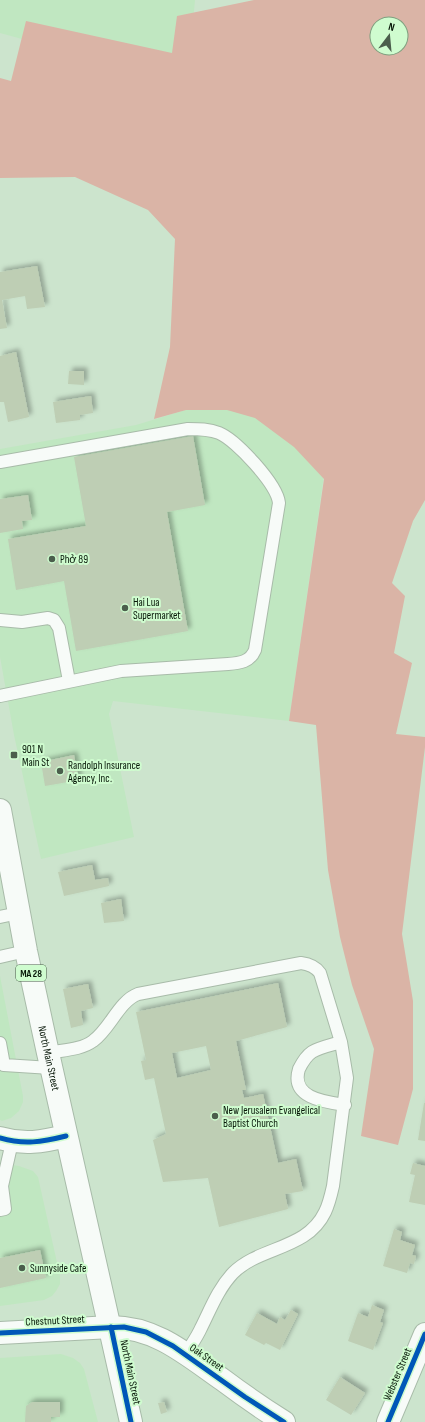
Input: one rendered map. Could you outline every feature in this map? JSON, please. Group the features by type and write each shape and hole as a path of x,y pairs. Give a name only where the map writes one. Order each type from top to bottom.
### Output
{"main road":[{"name":"North Main Street","path":"0,810 9,915 26,951 49,1061 111,1327 131,1422"},
{"path":"6,1140 35,1143 66,1136"},
{"name":"Oak Street","path":"111,1327 124,1327 146,1332 160,1338 186,1354 284,1422"},
{"name":"Chestnut Street","path":"0,1333 111,1327"},
{"name":"Webster Street","path":"388,1422 425,1334"}],"lane":[{"path":"0,462 188,429 198,429 220,434 238,446 269,482 278,498 279,503 255,650 250,658 238,663 121,671 0,696"},
{"path":"0,620 22,622 48,618 54,620 59,628 69,681"},
{"path":"0,957 26,951"},
{"path":"0,1043 4,1065 49,1061 94,1041 107,1028 132,996 138,994 301,963 310,964 320,973 341,1042 347,1078 345,1105 333,1186 329,1201 322,1218 311,1231 302,1238 254,1258 235,1271 227,1279 186,1354"},
{"path":"341,1042 318,1050 306,1057 298,1074 298,1082 302,1090 309,1096 323,1101 345,1105"},
{"path":"0,1210 5,1209 2,1186 6,1140"}],"shaded area":[{"path":"0,0 195,0 187,84 0,33"},
{"path":"254,0 425,0 425,500 413,521 392,583 405,596 394,653 412,663 396,734 425,737 402,934 413,1001 413,1089 398,1145 361,1136 374,1049 352,985 340,937 328,870 316,725 289,721 324,479 294,447 255,418 227,410 186,410 154,419 170,347 175,239 148,210 75,177 0,178 0,78 11,81 26,21 172,53 177,16"},
{"path":"340,363 289,721 113,701 109,714 134,837 41,859 14,735 0,657 0,449 136,425"},
{"path":"0,976 23,1096 23,1102 19,1111 11,1118 2,1121 0,1120"},
{"path":"0,1163 19,1166 33,1171 38,1177 60,1276 60,1284 56,1291 52,1296 44,1300 0,1306"},
{"path":"61,1354 73,1358 80,1363 84,1369 98,1422 0,1422 0,1358"}],"building":[{"path":"37,266 45,307 27,309 25,296 2,300 7,328 0,329 0,272"},
{"path":"16,352 29,417 8,422 4,402 0,402 0,356"},
{"path":"69,371 84,371 84,385 68,384"},
{"path":"91,396 93,413 80,415 80,420 56,423 53,402"},
{"path":"193,436 205,505 167,512 188,631 76,651 64,581 16,590 8,539 86,526 74,457"},
{"path":"28,495 32,520 22,521 23,529 0,533 0,499"},
{"name":"Randolph Insurance Agency, Inc.","path":"74,755 79,780 45,786 41,762"},
{"path":"92,865 95,880 108,878 109,886 64,896 58,872"},
{"path":"121,899 124,921 104,923 101,903"},
{"name":"New Jerusalem Evangelical Baptist Church","path":"278,983 287,1027 236,1041 246,1090 242,1090 244,1098 263,1094 278,1163 296,1159 303,1191 285,1194 288,1209 219,1227 208,1178 163,1182 153,1140 166,1134 154,1078 145,1080 141,1061 146,1060 136,1012","holes":["206,1046 211,1070 177,1078 172,1053"]},
{"path":"88,984 93,1008 81,1011 83,1025 71,1028 63,989"},
{"path":"425,1103 425,1141 418,1140"},
{"path":"413,1163 425,1166 425,1205 409,1202 415,1175 410,1174"},
{"path":"394,1229 402,1232 400,1240 415,1245 412,1255 416,1256 414,1264 410,1263 407,1273 383,1266"},
{"name":"Sunnyside Cafe","path":"40,1250 46,1278 0,1288 0,1258"},
{"path":"372,1305 384,1310 380,1322 383,1323 373,1350 348,1341 358,1313 368,1317"},
{"path":"291,1310 298,1314 280,1350 266,1343 264,1345 245,1335 257,1313 277,1324 280,1317 285,1320"},
{"path":"340,1377 365,1393 351,1415 326,1400"},
{"path":"32,1402 60,1402 60,1417 51,1417 51,1422 25,1422 26,1406"},
{"path":"164,1402 167,1412 161,1414 158,1403"}],"cycle path":[{"path":"0,1138 33,1142 66,1136"},
{"path":"111,1327 131,1422"},
{"path":"0,1333 124,1327 146,1332 173,1346 245,1397 284,1422"},
{"path":"388,1422 425,1334"}],"place":[{"name":"Phở 89","path":"52,559"},
{"name":"Hai Lua Supermarket","path":"125,608"},
{"name":"901 N Main St","path":"14,755"},
{"name":"Randolph Insurance Agency, Inc.","path":"60,771"},
{"name":"New Jerusalem Evangelical Baptist Church","path":"215,1116"},
{"name":"Sunnyside Cafe","path":"22,1268"}]}
